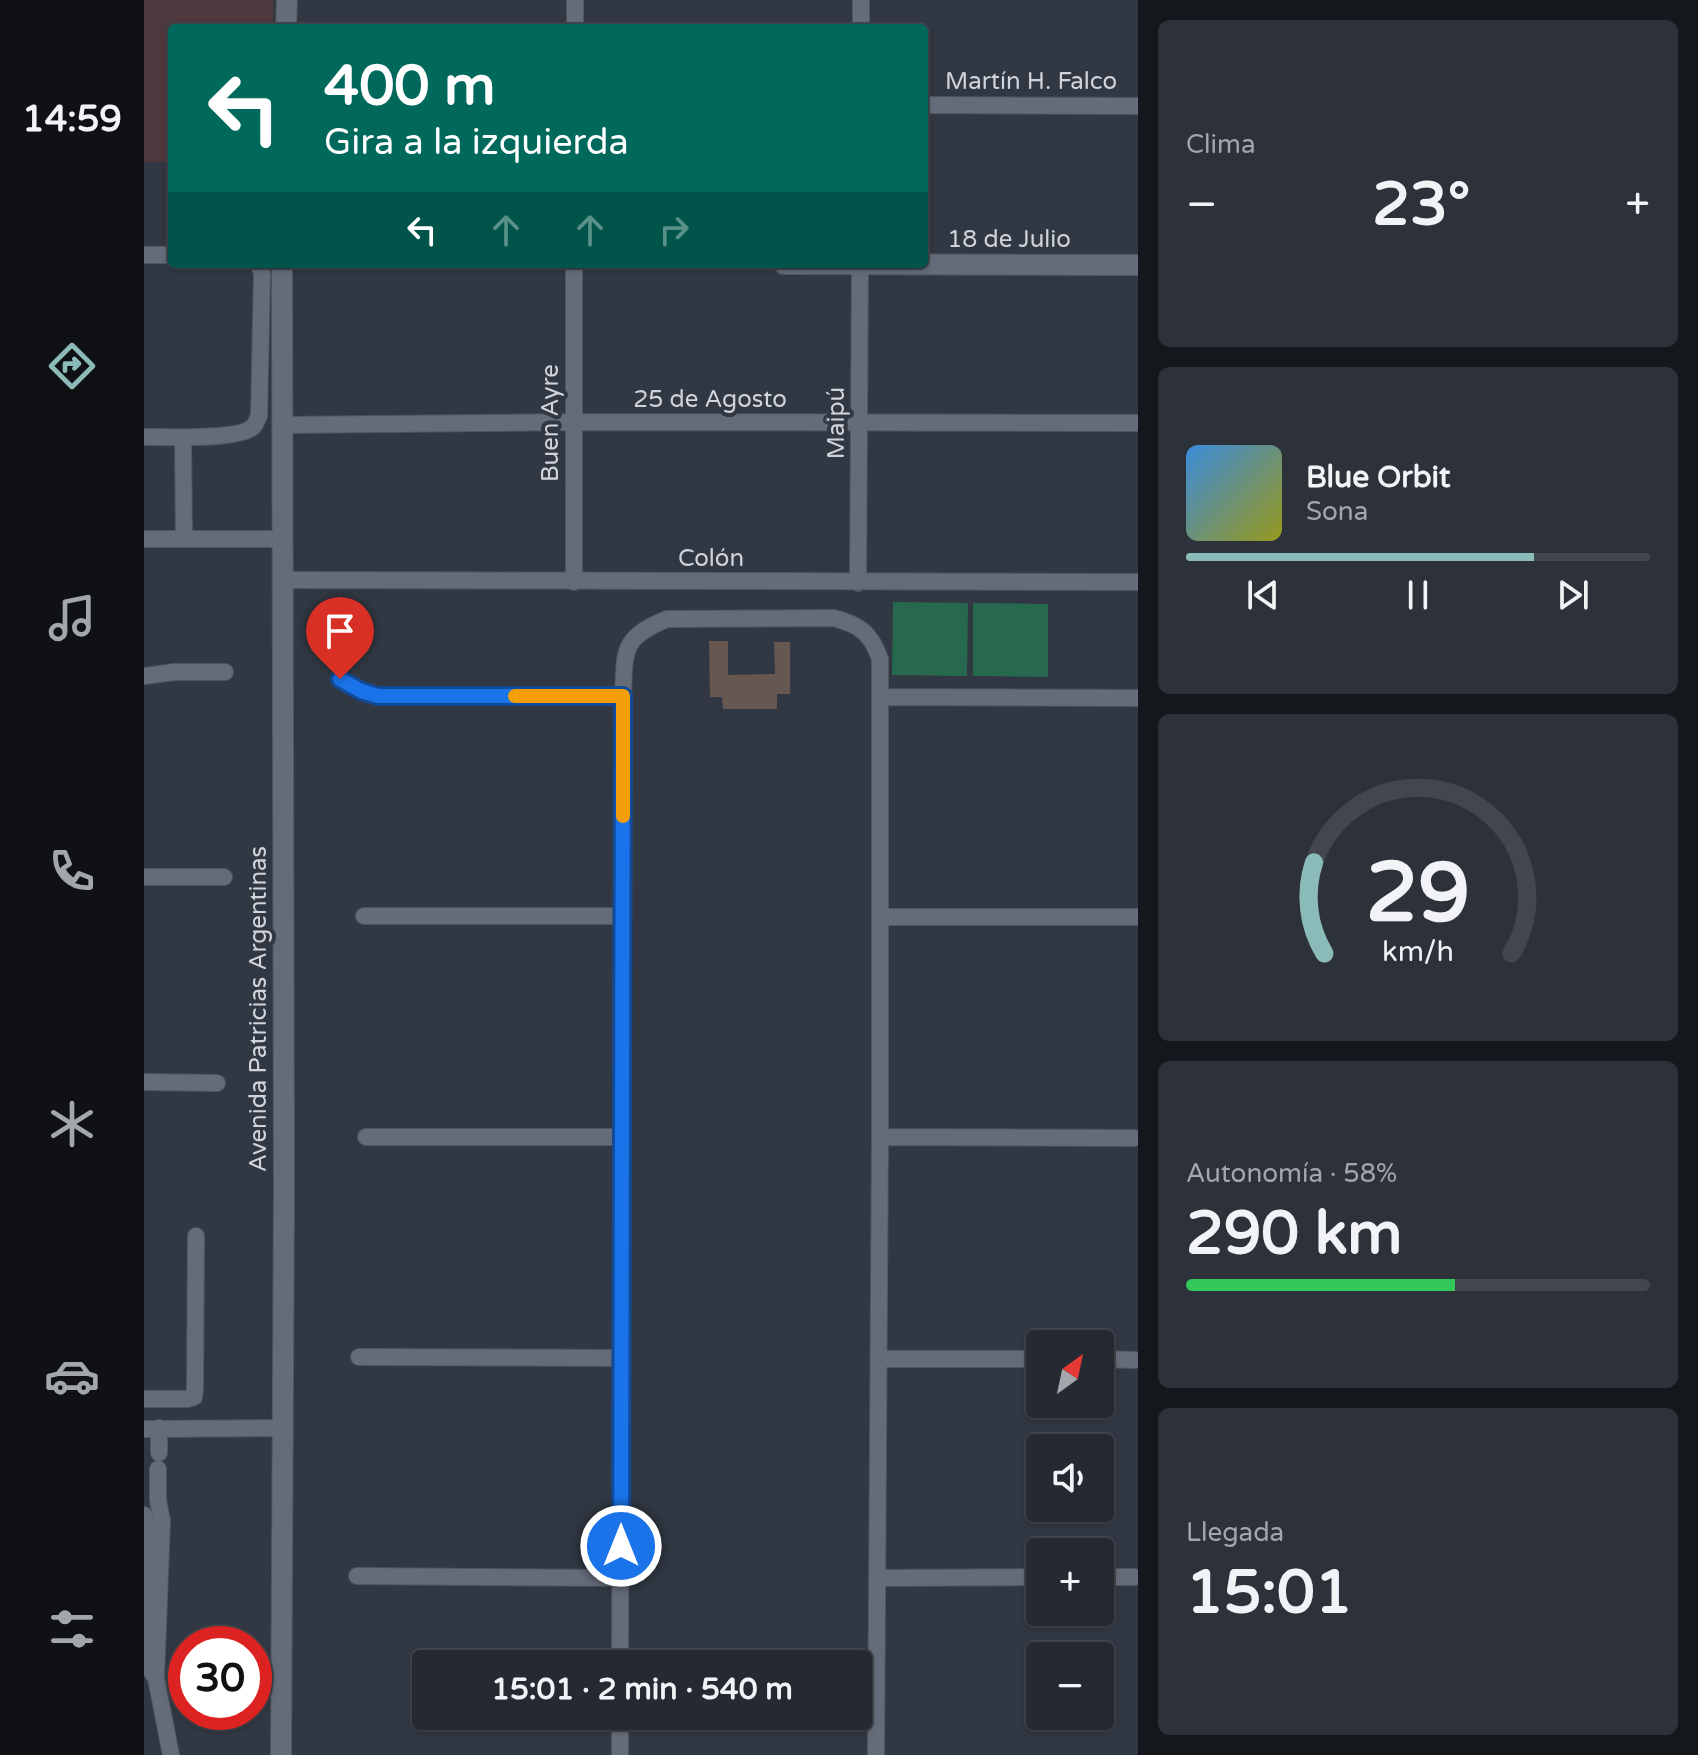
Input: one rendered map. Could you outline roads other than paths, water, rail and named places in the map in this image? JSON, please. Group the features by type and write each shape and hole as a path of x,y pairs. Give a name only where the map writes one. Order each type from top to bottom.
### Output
{"street":[{"path":"286,24 287,0"},
{"path":"575,0 575,24"},
{"path":"861,0 861,24"},
{"name":"Martín H. Falco","path":"928,105 1138,106"},
{"path":"144,255 168,255"},
{"name":"18 de Julio","path":"928,264 1138,265"},
{"path":"144,437 235,434 255,426 259,416 260,268"},
{"name":"Avenida Patricias Argentinas","path":"281,1755 282,268"},
{"name":"Buen Ayre","path":"574,268 574,582"},
{"name":"Maipú","path":"858,583 860,268"},
{"name":"25 de Agosto","path":"282,425 1138,423"},
{"path":"183,437 184,539"},
{"path":"144,539 283,539"},
{"name":"Colón","path":"284,580 1138,582"},
{"path":"620,1650 625,656 633,639 646,627 667,619 834,618 852,623 876,645 882,697 876,1755"},
{"path":"144,666 174,672"},
{"path":"144,676 174,672 225,672"},
{"path":"340,679 378,696 623,696"},
{"path":"882,697 1138,698"},
{"path":"144,877 224,877"},
{"path":"364,916 623,916"},
{"path":"881,917 1138,917"},
{"path":"144,1082 217,1083"},
{"path":"366,1137 621,1137"},
{"path":"880,1137 1134,1138"},
{"path":"144,1399 194,1397 196,1236"},
{"path":"359,1357 621,1358"},
{"path":"879,1359 1026,1359"},
{"path":"1114,1359 1135,1360"},
{"path":"150,1677 162,1521 151,1493 159,1461 152,1428 282,1428"},
{"path":"144,1515 147,1529 144,1650 171,1755"},
{"path":"357,1576 621,1578"},
{"path":"878,1578 1026,1577"},
{"path":"1114,1577 1134,1577"},
{"path":"620,1730 620,1755"}]}
